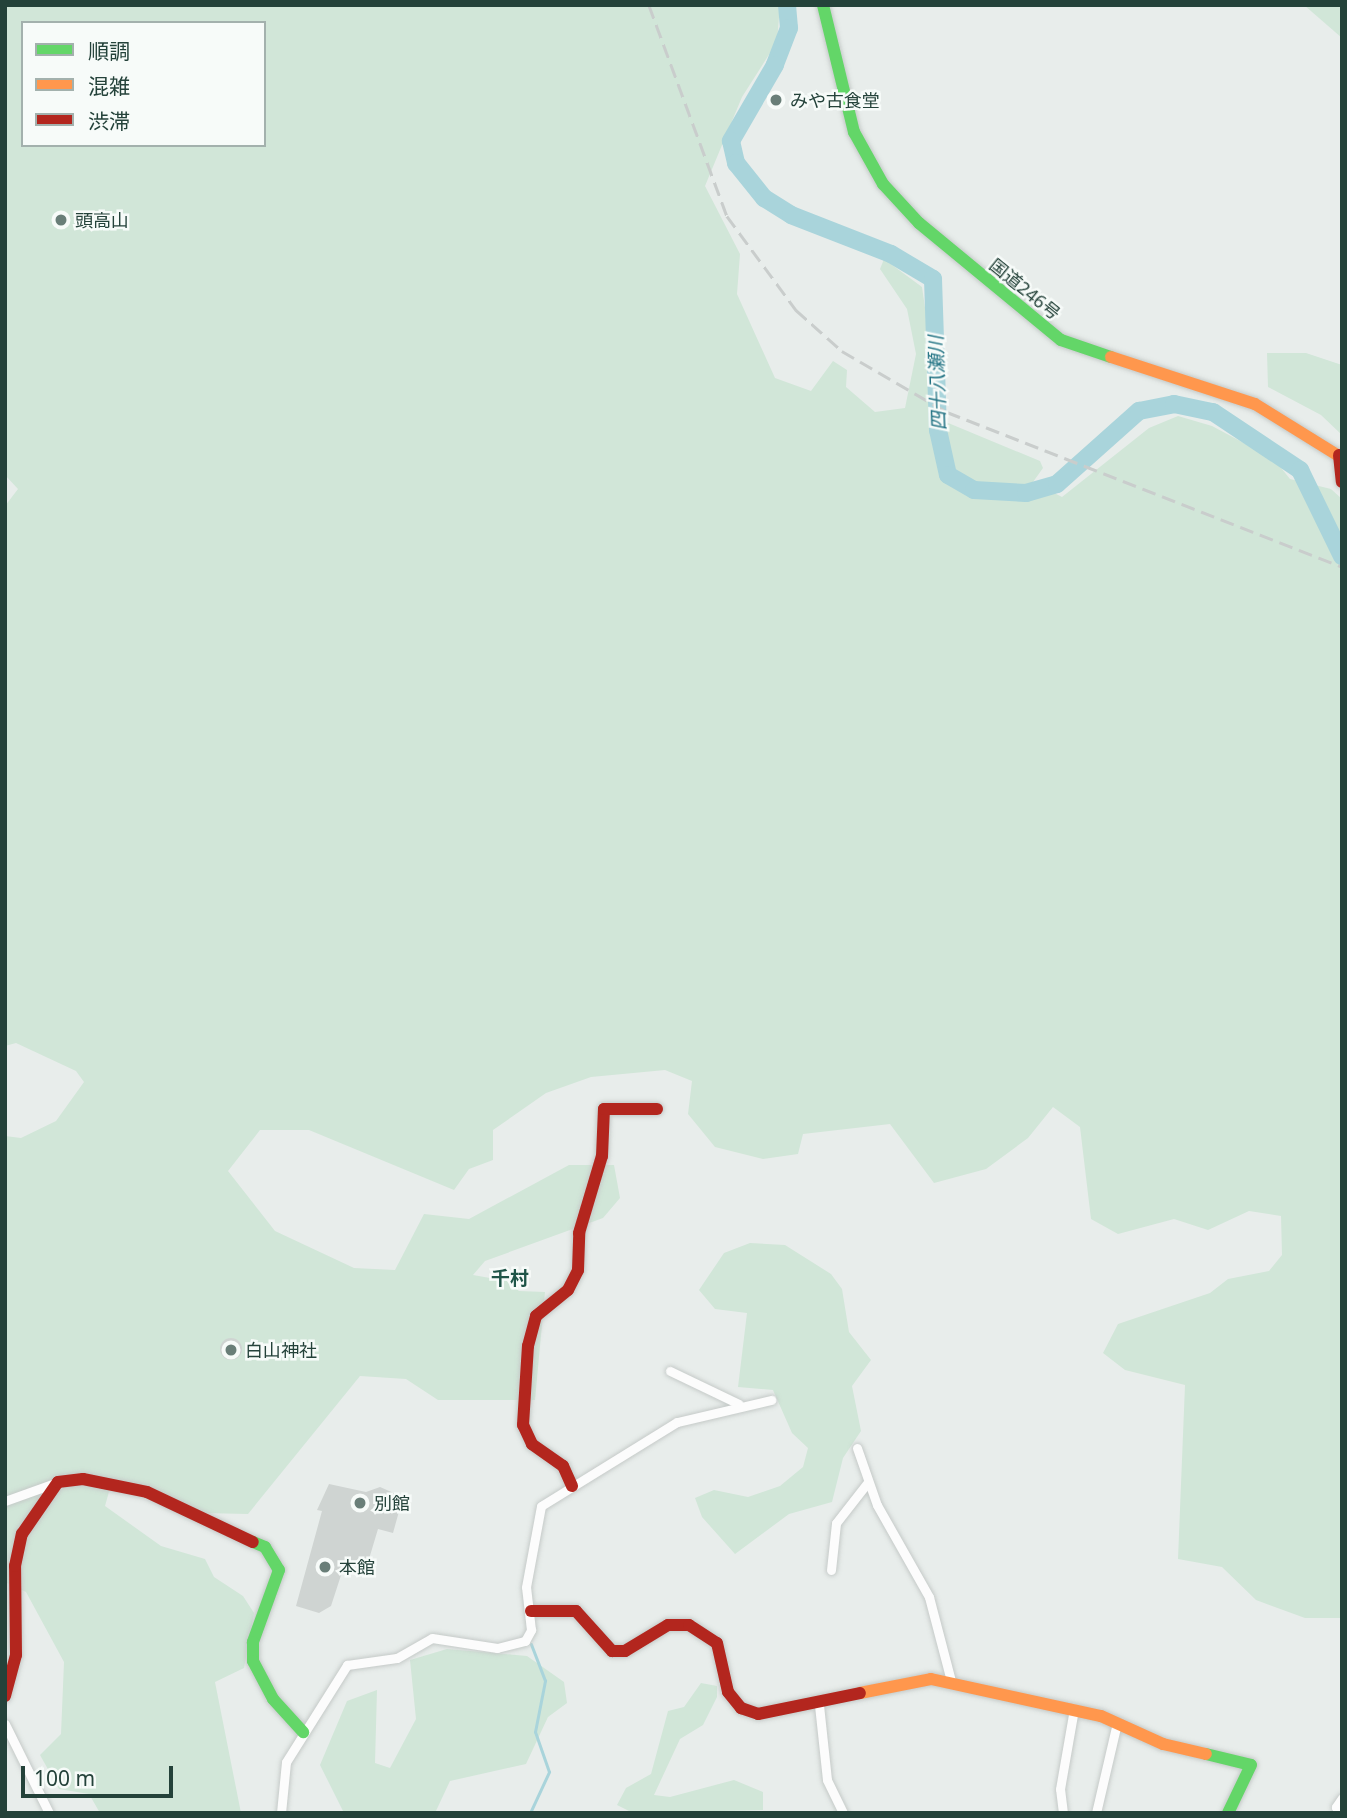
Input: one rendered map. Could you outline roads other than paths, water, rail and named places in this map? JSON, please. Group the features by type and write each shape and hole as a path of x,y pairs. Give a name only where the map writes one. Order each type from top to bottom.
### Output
{"main road":[{"name":"国道246号","path":"823,5 854,131 883,184 919,223 1061,340 1255,404 1340,456"},
{"path":"1340,456 1342,482"},
{"path":"572,1486 563,1466 532,1444 523,1425 530,1336 536,1316 568,1290 578,1270 579,1233 601,1157 604,1109 656,1109"},
{"path":"5,1696 16,1655 15,1566 22,1534 58,1482 83,1479 146,1492 265,1547 279,1570 253,1642 253,1661 273,1699 303,1732"},
{"path":"531,1611 576,1611 612,1651 625,1651 668,1625 689,1625 718,1643 728,1692 741,1708 768,1714 819,1705 860,1690 951,1681 1074,1709 1117,1723 1163,1744 1251,1765 1228,1813"}],"street":[{"path":"670,1371 739,1405"},
{"path":"281,1813 282,1774 303,1732 347,1665 397,1658 432,1638 514,1646 529,1637 531,1611 526,1587 535,1517 572,1486 607,1470 677,1422 739,1405 771,1400"},
{"path":"857,1448 868,1482 929,1597 951,1681"},
{"path":"5,1501 58,1482"},
{"path":"831,1570 836,1523 868,1482"},
{"path":"819,1705 827,1780 843,1813"},
{"path":"1063,1813 1060,1789 1074,1709"},
{"path":"1096,1813 1117,1723"},
{"path":"5,1724 49,1813"},
{"path":"1342,1798 1336,1807 1342,1810"}],"waterway":[{"name":"四十八瀬川","path":"787,5 789,28 775,65 731,141 736,163 764,198 791,215 891,254 933,279 938,430 948,475 974,490 1026,493 1057,484 1139,411 1174,404 1213,412 1300,470 1342,556"},
{"path":"530,1813 549,1772 535,1732 545,1681 531,1645"}],"railway":[{"path":"649,5 727,216 796,310 842,351 947,412 1342,567"}],"place":[{"name":"みや古食堂","path":"776,100"},
{"name":"頭高山","path":"61,220"},
{"name":"白山神社","path":"231,1350"},
{"name":"別館","path":"360,1503"},
{"name":"本館","path":"325,1567"}],"district":[{"name":"千村","path":"510,1279"}]}
